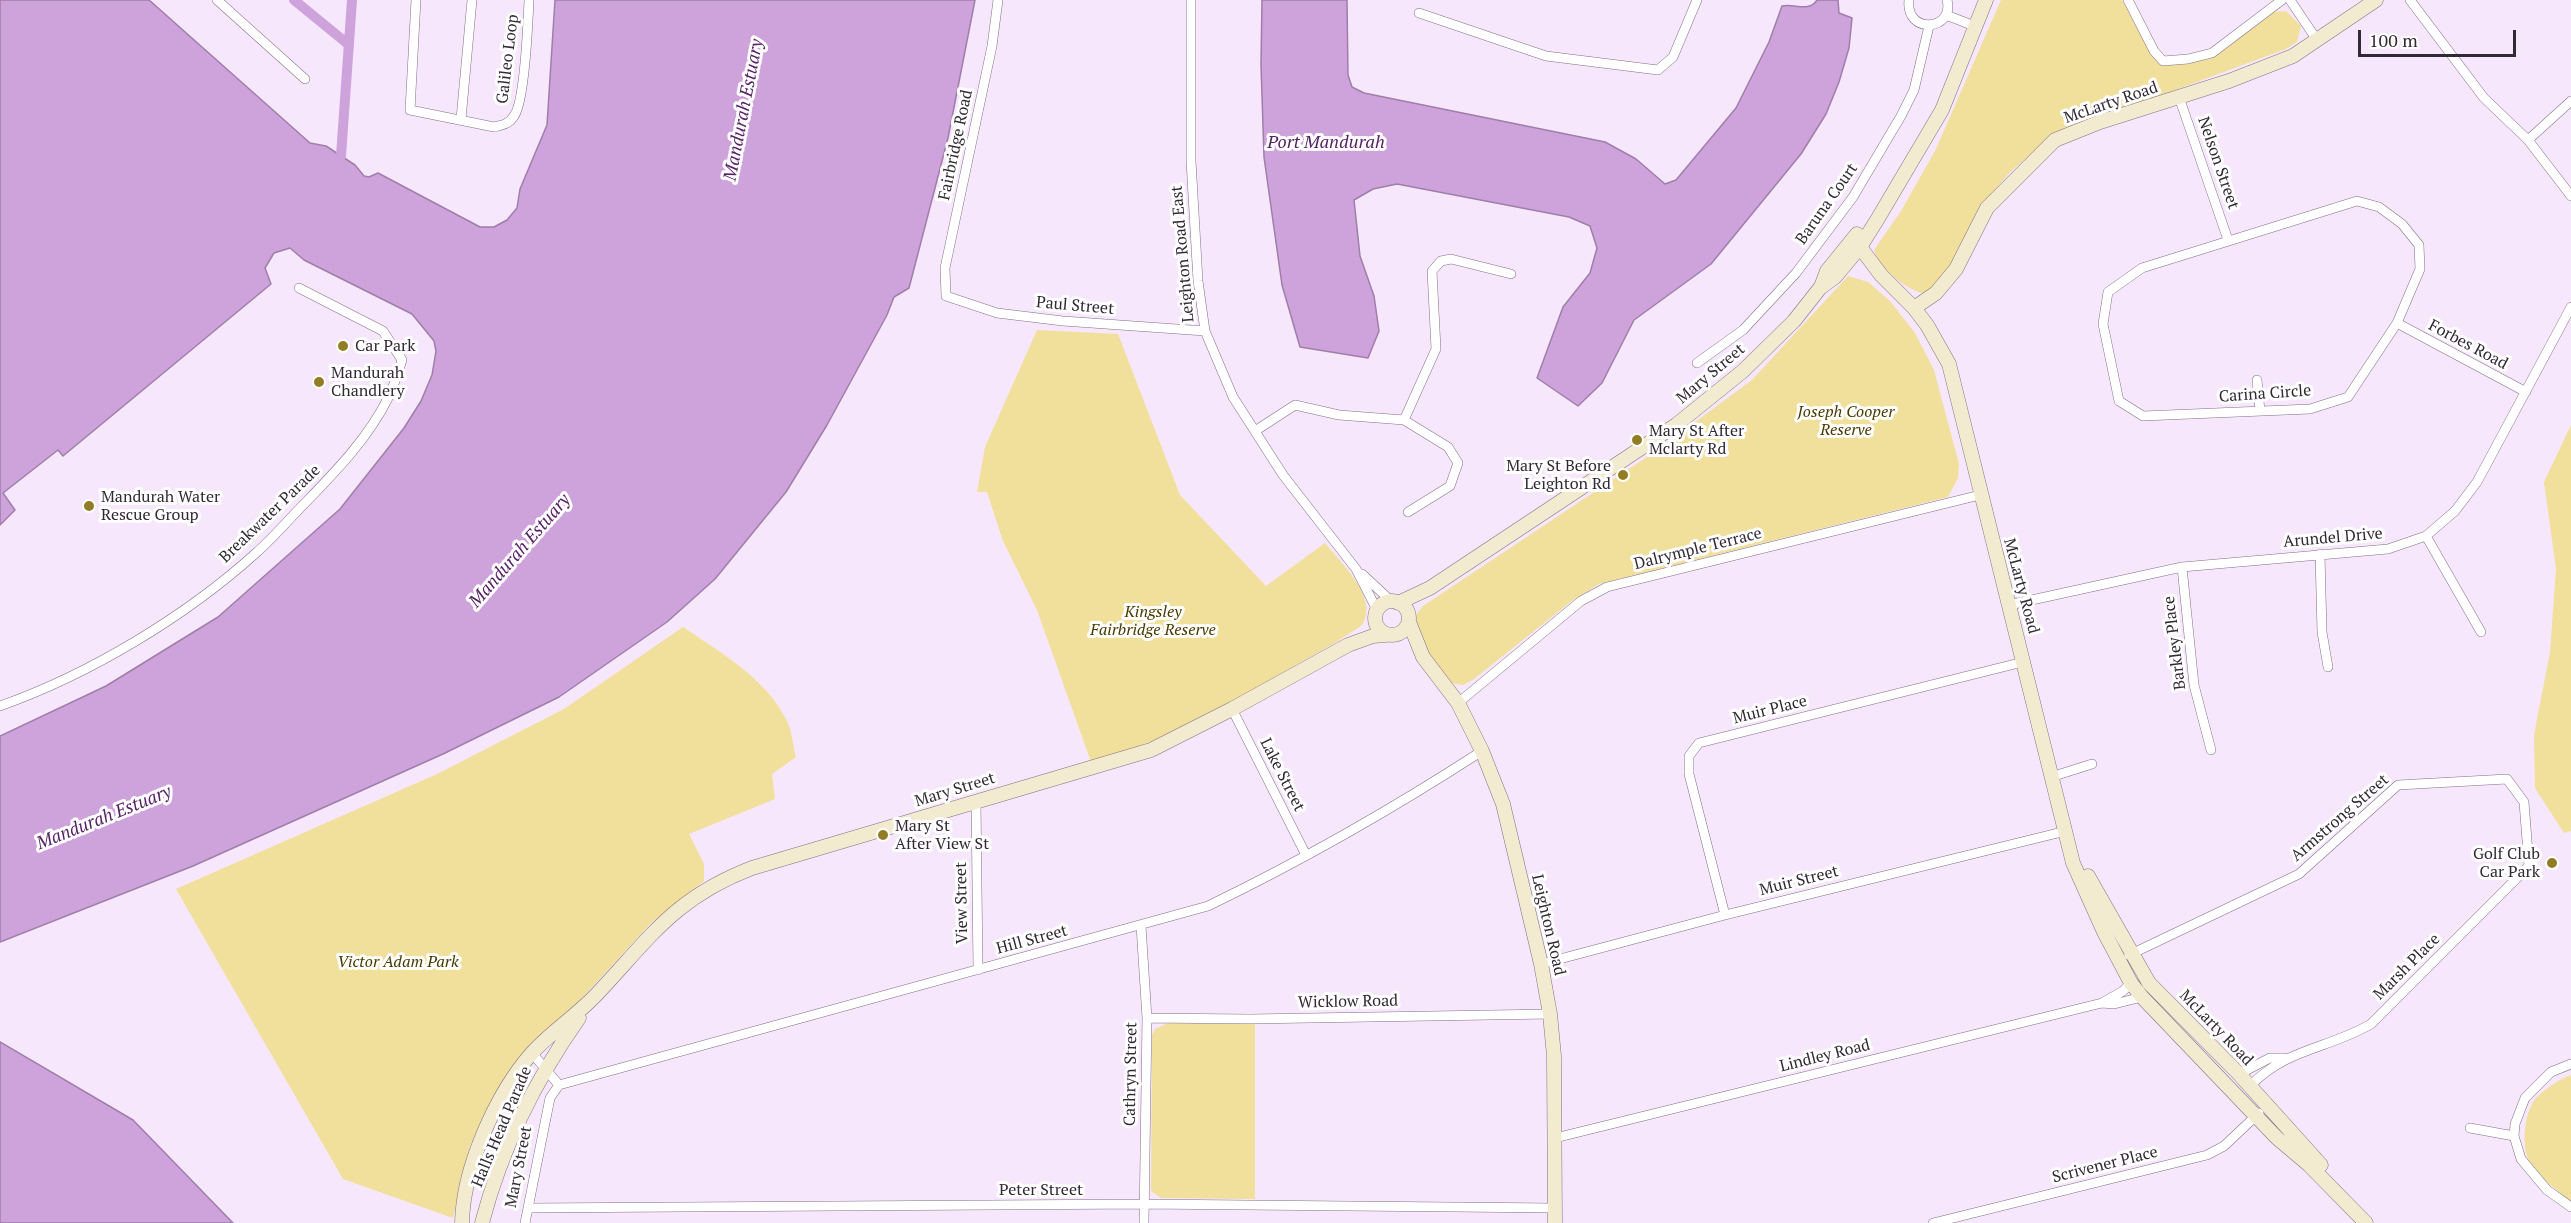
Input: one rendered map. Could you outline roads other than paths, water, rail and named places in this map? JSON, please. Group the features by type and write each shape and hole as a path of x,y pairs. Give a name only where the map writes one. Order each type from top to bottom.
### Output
{"street":[{"path":"217,0 306,79"},
{"name":"Galileo Loop","path":"416,0 410,110 494,127 508,123 516,114 525,62 529,0"},
{"path":"461,119 472,0"},
{"name":"Fairbridge Road","path":"946,296 945,268 992,46 998,0"},
{"name":"Leighton Road East","path":"1191,0 1191,161 1198,281 1205,332 1233,397 1283,475 1356,569 1395,602"},
{"path":"1419,13 1546,56 1658,70 1673,57 1697,0"},
{"path":"1906,0 1911,16 1919,23 1929,26 1939,23 1946,15 1947,0"},
{"name":"Mary Street","path":"1348,645 1383,604 1395,602 1430,588 1676,424 1743,371 1794,321 1820,288 1827,271 1844,258 1886,205 1942,110 1986,0"},
{"path":"2128,0 2154,51 2163,61 2188,59 2212,53 2282,0"},
{"path":"2290,0 2317,40"},
{"name":"McLarty Road","path":"1914,308 1936,293 1956,269 1987,208 2055,140 2100,122 2229,81 2293,56 2376,0"},
{"path":"2410,0 2484,98 2528,140 2571,196"},
{"path":"1946,15 1977,27"},
{"name":"Baruna Court","path":"1696,363 1743,330 1796,273 1853,197 1914,90 1929,26"},
{"name":"Nelson Street","path":"2179,97 2228,240"},
{"path":"2528,140 2571,101"},
{"name":"Carina Circle","path":"2357,201 2379,207 2402,224 2420,245 2420,269 2397,323 2348,397 2310,408 2143,416 2119,401 2103,324 2108,292 2142,267 2228,240 2357,201"},
{"name":"McLarty Road","path":"1855,244 1914,308 1927,325 1949,364 2073,863 2125,957 2136,990 2277,1138 2310,1165 2366,1223"},
{"name":"McLarty Road","path":"1844,258 1881,274"},
{"path":"1404,420 1436,349 1432,271 1442,261 1451,259 1511,274"},
{"name":"Breakwater Parade","path":"0,706 51,685 96,662 159,626 211,590 256,553 320,488 375,422 389,397 402,360 383,331 299,288"},
{"name":"Paul Street","path":"946,296 997,313 1063,321 1205,332"},
{"name":"Arundel Drive","path":"2009,605 2182,567 2388,549 2426,536 2455,511 2477,482 2571,308"},
{"name":"Forbes Road","path":"2397,323 2526,392"},
{"path":"2257,380 2260,411"},
{"path":"1255,432 1295,405 1339,415 1404,420 1448,447 1458,463 1450,486 1408,512"},
{"name":"Dalrymple Terrace","path":"1458,703 1581,601 1607,587 1980,495"},
{"path":"2426,536 2481,632"},
{"path":"2320,555 2322,632 2328,667"},
{"name":"Barkley Place","path":"2182,567 2193,685 2211,750"},
{"name":"Leighton Road East","path":"1356,569 1376,613"},
{"name":"Mary Street","path":"532,1053 594,997 662,921 719,882 752,868 1151,750 1232,709 1348,645 1373,636 1403,632 1414,605 1430,588"},
{"path":"1395,602 1405,607 1409,619"},
{"path":"1376,613 1378,629 1390,635"},
{"name":"Leighton Road","path":"1409,619 1423,657 1458,703 1482,751 1503,804 1541,964 1550,1014 1554,1056 1556,1138 1555,1223"},
{"name":"Leighton Road","path":"1390,635 1423,657"},
{"name":"Muir Place","path":"1725,915 1689,774 1689,756 1699,743 2023,662"},
{"name":"Lake Street","path":"1232,709 1306,855"},
{"name":"Hill Street","path":"559,1085 1208,906 1397,806 1482,751"},
{"path":"2051,777 2092,764"},
{"name":"Armstrong Street","path":"2125,957 2299,874 2398,785 2507,779 2524,802 2529,866"},
{"name":"View Street","path":"976,801 978,970"},
{"name":"Muir Street","path":"1541,964 1725,915 2066,831"},
{"name":"Marsh Place","path":"2244,1080 2286,1058 2351,1036 2371,1024 2529,866"},
{"name":"Cathryn Street","path":"1141,926 1147,1017 1144,1223"},
{"name":"McLarty Road","path":"2125,957 2244,1080 2376,1223"},
{"path":"2136,990 2149,983"},
{"name":"Lindley Road","path":"2102,1003 2114,1004 2136,990"},
{"name":"Lindley Road","path":"1556,1138 2102,1003 2123,991 2136,990"},
{"name":"Mary Street","path":"546,1069 594,997"},
{"name":"Wicklow Road","path":"1147,1017 1250,1019 1550,1014"},
{"name":"Halls Head Parade","path":"462,1223 471,1172 493,1110 532,1053 546,1069 523,1113 493,1188 482,1223"},
{"name":"Marsh Place","path":"2244,1080 2270,1058 2286,1058"},
{"path":"2571,1064 2551,1072 2525,1098 2515,1124 2514,1136 2521,1159 2547,1190 2571,1208"},
{"path":"546,1069 559,1085"},
{"path":"2231,1091 2244,1080"},
{"name":"Mary Street","path":"525,1223 550,1098 559,1085"},
{"name":"Scrivener Place","path":"1933,1223 2207,1155 2224,1146 2267,1105"},
{"path":"2470,1128 2514,1136"},
{"name":"Peter Street","path":"528,1208 1144,1204 1555,1208"}],"water":[{"name":"Mandurah Estuary","path":"0,0 149,0 310,143 326,146 355,165 364,176 369,177 378,173 480,227 494,227 507,220 517,208 520,189 547,125 555,0 975,0 948,138 909,288 894,297 887,315 827,425 786,492 715,579 667,622 559,697 443,754 193,866 0,942 0,736 106,686 218,617 340,509 404,428 421,401 432,375 436,351 434,341 412,314 304,260 290,248 274,253 265,268 271,284 63,456 58,450 3,493 15,510 0,525"},
{"name":"Port Mandurah","path":"1262,0 1347,0 1348,75 1352,87 1364,93 1605,142 1636,159 1665,184 1676,180 1736,108 1769,42 1782,6 1806,7 1817,0 1838,0 1839,13 1852,18 1849,48 1839,82 1826,114 1801,154 1711,264 1634,320 1602,383 1578,406 1537,378 1563,307 1590,273 1597,248 1590,226 1569,217 1397,184 1373,189 1354,200 1360,256 1374,296 1379,331 1368,358 1300,347 1282,285 1264,157 1261,65"},
{"path":"0,1042 133,1120 233,1223 0,1223"}],"waterway":[{"path":"294,0 349,45"},
{"path":"341,156 352,0"}],"place":[{"name":"Car Park","path":"343,346"},
{"name":"Mandurah Chandlery","path":"319,382"},
{"name":"Mary St After Mclarty Rd","path":"1637,440"},
{"name":"Mary St Before Leighton Rd","path":"1623,475"},
{"name":"Mandurah Water Rescue Group","path":"89,506"},
{"name":"Mary St After View St","path":"883,835"},
{"name":"Golf Club Car Park","path":"2552,863"}],"park label":[{"name":"Joseph Cooper Reserve","path":"1846,421"},
{"name":"Kingsley Fairbridge Reserve","path":"1153,621"},
{"name":"Victor Adam Park","path":"398,962"}]}
